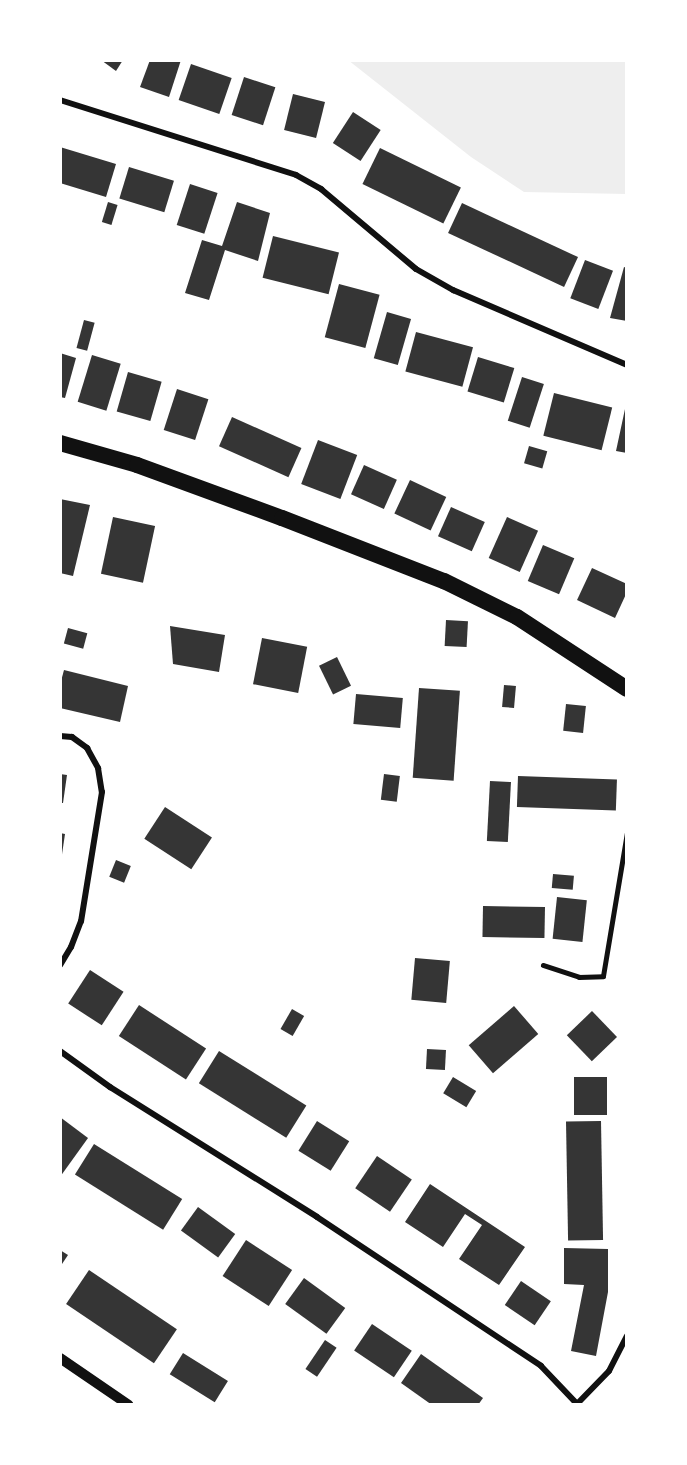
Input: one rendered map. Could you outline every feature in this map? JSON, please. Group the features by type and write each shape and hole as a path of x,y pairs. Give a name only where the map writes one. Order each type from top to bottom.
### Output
{"highway":[{"path":"60,443 137,465 238,501 444,581 517,617 627,689"}],"street":[{"path":"60,100 296,175 321,189 416,269 453,290 627,365"},
{"path":"60,736 72,737 87,748 98,768 102,792 81,921 71,947 60,965"},
{"path":"60,1051 110,1087 317,1217 541,1366 578,1404 609,1371 627,1336"},
{"path":"60,1358 129,1405"}],"lane":[{"path":"543,965 579,977 603,976 627,833"}],"shaded area":[{"path":"348,60 627,60 627,194 524,192 471,157"}],"building":[{"path":"101,60 123,60 116,71"},
{"path":"150,60 181,60 169,97 140,87"},
{"path":"191,64 232,78 219,114 179,100"},
{"path":"244,77 275,87 263,125 232,115"},
{"path":"293,94 325,102 316,138 284,130"},
{"path":"353,112 381,130 361,161 333,143"},
{"path":"60,147 116,164 106,197 60,183"},
{"path":"380,148 461,187 443,223 362,184"},
{"path":"129,167 174,181 164,212 119,199"},
{"path":"190,184 218,193 204,234 177,225"},
{"path":"108,202 118,205 111,225 102,222"},
{"path":"237,202 270,213 258,261 225,250 209,300 185,293 202,240 222,246"},
{"path":"462,203 578,257 564,287 448,233"},
{"path":"273,236 339,252 329,294 263,278"},
{"path":"585,260 613,271 598,309 570,298"},
{"path":"624,267 627,268 627,321 610,318"},
{"path":"339,284 380,295 365,348 325,337"},
{"path":"387,312 411,319 398,365 374,358"},
{"path":"84,320 95,323 87,351 76,348"},
{"path":"416,332 473,347 462,387 405,372"},
{"path":"60,353 76,358 65,398 60,397"},
{"path":"92,355 121,364 106,411 78,402"},
{"path":"478,357 514,368 504,403 467,391"},
{"path":"128,372 162,382 150,421 117,411"},
{"path":"522,377 544,384 530,428 508,421"},
{"path":"177,389 208,399 195,440 164,430"},
{"path":"554,393 612,408 602,450 543,436"},
{"path":"625,409 627,409 627,453 616,451"},
{"path":"232,417 301,448 288,477 219,446"},
{"path":"318,440 357,455 340,499 301,484"},
{"path":"529,446 547,451 542,469 524,463"},
{"path":"364,465 397,480 384,509 351,494"},
{"path":"410,480 446,497 431,530 394,514"},
{"path":"60,499 90,505 73,576 60,573"},
{"path":"451,507 485,522 472,551 438,536"},
{"path":"113,517 155,526 143,583 101,574"},
{"path":"507,517 538,531 520,572 489,558"},
{"path":"543,545 574,558 559,594 528,581"},
{"path":"592,568 627,584 627,592 615,618 577,600"},
{"path":"446,620 468,621 467,647 445,646"},
{"path":"170,626 225,635 219,672 173,664"},
{"path":"68,628 87,633 83,649 64,643"},
{"path":"262,638 307,647 298,693 253,684"},
{"path":"337,657 351,686 333,695 319,666"},
{"path":"64,670 128,686 120,722 60,708 60,685"},
{"path":"504,685 516,686 514,708 502,707"},
{"path":"419,688 460,691 454,781 413,778"},
{"path":"356,694 403,698 400,728 353,724"},
{"path":"566,704 586,706 583,733 563,731"},
{"path":"60,774 67,775 63,803 60,803"},
{"path":"384,774 400,776 397,802 381,800"},
{"path":"518,776 617,779 616,810 517,807"},
{"path":"490,781 511,782 508,842 487,841"},
{"path":"165,807 212,837 191,869 144,839"},
{"path":"60,833 65,834 61,861 60,861"},
{"path":"116,860 131,866 124,883 109,877"},
{"path":"553,874 574,876 573,890 552,888"},
{"path":"557,897 587,900 582,942 553,939"},
{"path":"483,906 545,907 544,938 482,937"},
{"path":"415,958 450,961 446,1003 411,1000"},
{"path":"90,970 124,992 102,1025 68,1004"},
{"path":"139,1005 206,1049 186,1080 119,1036"},
{"path":"514,1006 538,1034 493,1073 469,1045"},
{"path":"292,1009 304,1016 293,1036 281,1029"},
{"path":"592,1011 617,1037 592,1061 567,1035"},
{"path":"427,1049 446,1050 445,1070 426,1069"},
{"path":"219,1051 306,1106 286,1138 199,1083"},
{"path":"453,1077 476,1091 466,1107 443,1093"},
{"path":"574,1077 607,1077 607,1115 574,1115"},
{"path":"60,1117 88,1138 60,1177"},
{"path":"317,1121 349,1141 331,1171 298,1151"},
{"path":"601,1121 603,1240 568,1241 566,1122"},
{"path":"94,1144 182,1199 163,1230 75,1175"},
{"path":"377,1156 412,1179 390,1212 355,1188"},
{"path":"430,1184 525,1247 499,1285 459,1259 482,1225 465,1214 443,1247 405,1222"},
{"path":"198,1207 235,1234 218,1257 181,1230"},
{"path":"246,1240 292,1270 269,1306 223,1276"},
{"path":"564,1248 608,1249 608,1292 596,1356 571,1351 584,1285 564,1284"},
{"path":"60,1250 68,1255 60,1267"},
{"path":"89,1270 177,1329 154,1363 66,1304"},
{"path":"304,1278 345,1308 326,1334 285,1304"},
{"path":"521,1281 551,1301 535,1325 505,1305"},
{"path":"372,1324 412,1351 394,1377 354,1351"},
{"path":"325,1340 337,1348 317,1377 305,1369"},
{"path":"183,1353 228,1381 215,1402 170,1374"},
{"path":"421,1354 483,1398 478,1405 432,1405 401,1383"}]}
